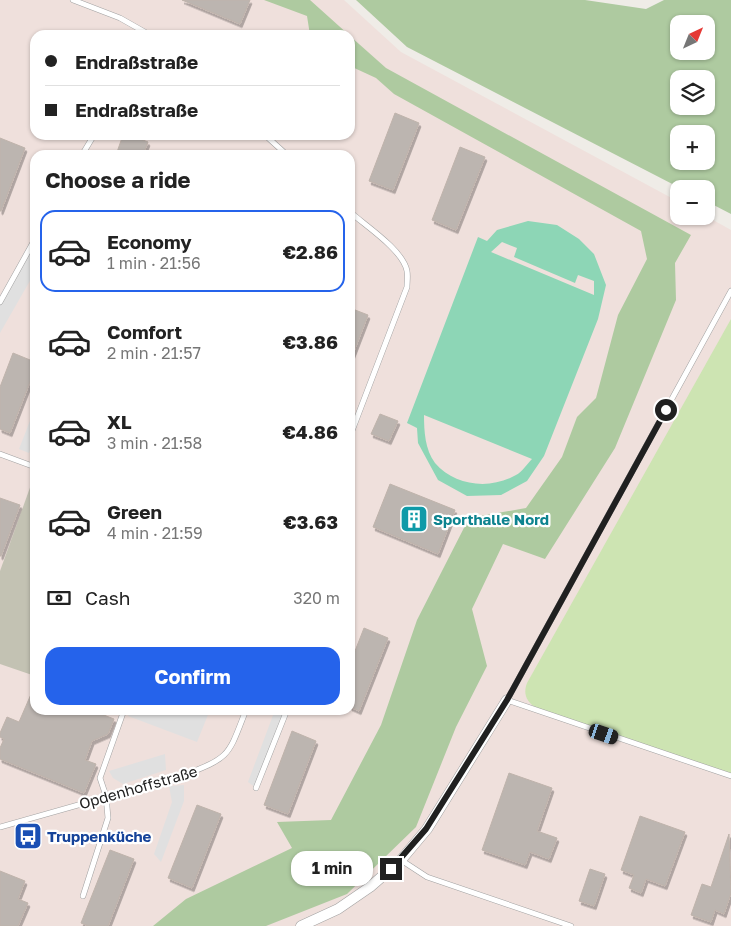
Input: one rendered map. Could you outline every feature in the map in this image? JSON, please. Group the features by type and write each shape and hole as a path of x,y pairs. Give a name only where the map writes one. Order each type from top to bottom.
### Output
{"street":[{"path":"301,926 338,909 370,887 401,860 426,829 507,700"}],"lane":[{"path":"73,0 120,18 141,30"},
{"path":"270,140 282,150"},
{"path":"355,216 392,248 402,260 407,272 407,287 355,423"},
{"path":"0,302 30,248"},
{"path":"731,291 507,700 731,776"},
{"path":"0,454 30,465"},
{"path":"84,896 108,818 106,796 100,778 122,715"},
{"name":"Opdenhoffstraße","path":"0,826 184,774 223,758 233,743 244,715"},
{"path":"256,788 286,715"},
{"path":"401,860 427,877 559,924 571,926"}],"shaded area":[{"path":"0,0 344,0 401,52 670,197 670,225 715,225 715,221 731,230 731,926 0,926"},
{"path":"30,250 30,281 0,333 0,302"},
{"path":"30,421 29,453 19,449"},
{"path":"30,488 30,674 0,664 0,571"},
{"path":"128,715 208,715 197,742"},
{"path":"273,715 285,715 256,788 248,782"},
{"path":"165,754 166,770 123,784 113,778 109,771"},
{"path":"184,785 184,801 161,862 154,854 172,802 169,786"}],"green space":[{"path":"264,0 310,0 343,30 309,30 307,16"},
{"path":"356,0 585,0 646,9 664,0 731,0 731,214 715,206 715,180 670,180 670,183 407,47"},
{"path":"355,40 386,68 691,235 675,263 676,300 615,448 545,559 503,544 472,609 487,666 456,727 416,827 347,894 266,926 153,926 186,899 292,848 277,822 331,820 381,725 417,620 469,518 526,508 562,457 577,417 596,398 618,315 647,259 641,231 394,94 376,78 355,68"},
{"path":"528,221 557,225 579,239 594,254 606,285 598,319 544,456 527,481 501,495 467,496 438,480 418,443 417,428 407,423 478,237 487,241 497,230","holes":["502,242 517,248 514,257 575,283 578,275 594,281 594,295 491,252","424,415 532,459 518,474 495,483 473,483 452,477 435,463 429,452 424,427"]},
{"path":"731,319 731,774 536,708 528,700 525,691 527,683"}],"building":[{"path":"182,0 250,0 240,24"},
{"path":"395,113 419,123 393,190 369,181"},
{"path":"0,138 25,148 1,211 0,211"},
{"path":"121,140 143,140 148,142 145,150 118,150"},
{"path":"460,147 485,157 456,230 432,220"},
{"path":"355,310 368,315 355,349"},
{"path":"13,353 30,360 30,382 10,433 0,429 0,387"},
{"path":"380,414 398,421 389,441 371,434"},
{"name":"Sporthalle Nord","path":"390,484 455,510 438,554 373,527"},
{"path":"0,498 20,505 1,556 0,556"},
{"path":"364,628 388,638 359,711 355,709 355,651"},
{"path":"30,697 30,715 104,715 114,719 108,734 92,741 85,760 96,764 84,793 0,759 0,748 4,739 0,737 0,733 7,717 19,722"},
{"path":"292,731 316,741 288,814 264,805"},
{"path":"509,773 552,788 537,831 557,838 549,859 530,852 525,865 482,850"},
{"path":"197,805 221,814 192,888 168,878"},
{"path":"640,816 685,832 665,886 646,879 641,893 629,888 634,875 621,870"},
{"path":"729,834 731,893 724,914 715,910 711,922 691,915 702,884 711,887"},
{"path":"110,850 134,859 108,926 88,926 81,923"},
{"path":"590,869 605,874 594,906 579,901"},
{"path":"0,871 25,881 18,899 28,903 18,926 0,926"}],"place":[{"name":"Sporthalle Nord","path":"414,519"},
{"name":"Truppenküche","path":"28,836"}],"route":[{"path":"391,869 401,860 426,829 507,700 666,410"}]}
